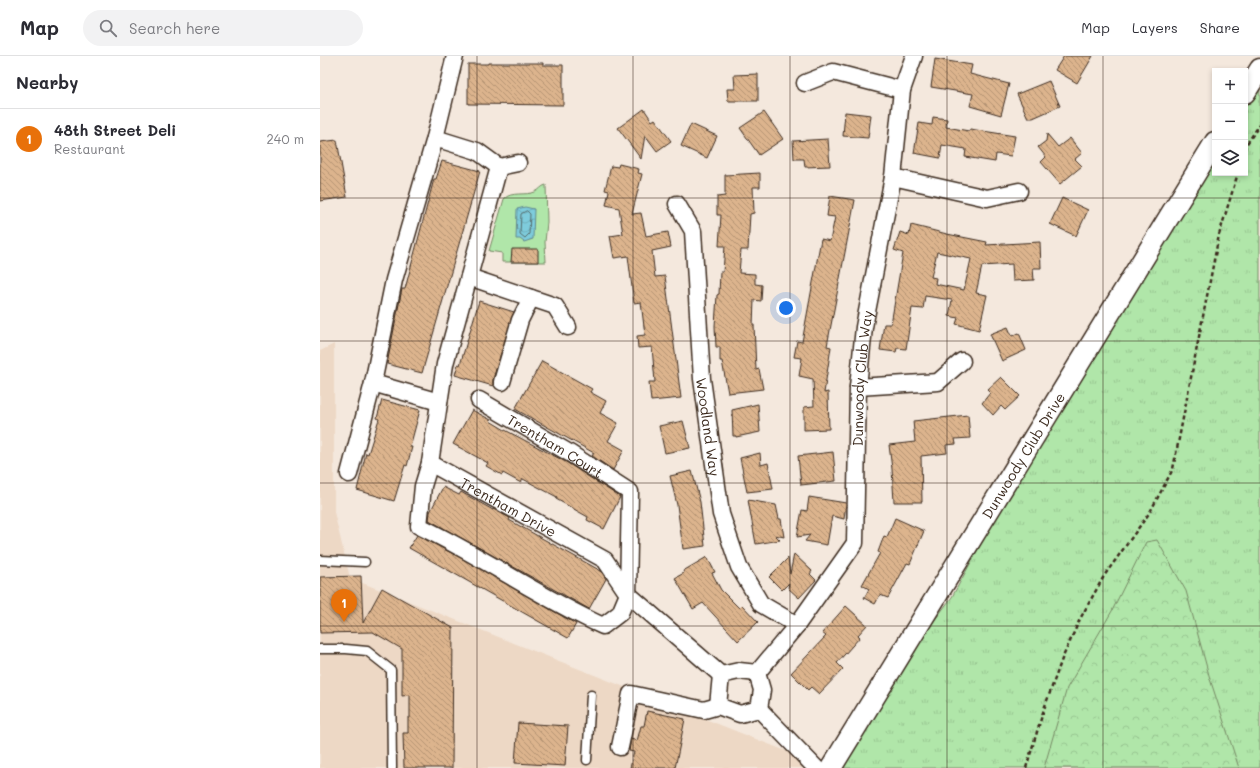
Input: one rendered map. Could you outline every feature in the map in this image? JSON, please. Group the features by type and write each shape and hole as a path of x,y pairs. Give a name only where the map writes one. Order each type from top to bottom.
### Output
{"street":[{"path":"349,474 373,383 394,280 436,138 455,56"},
{"name":"Dunwoody Club Way","path":"757,673 797,626 855,543 858,387 864,327 893,177 902,90 914,56"},
{"path":"1248,88 1260,69"},
{"path":"805,83 833,72 902,90"},
{"path":"436,138 477,151 499,167 518,163"},
{"name":"Dunwoody Club Drive","path":"831,768 1212,147"},
{"path":"499,167 445,364 430,463 423,486 419,526 446,539 571,611 603,626 620,613 628,594"},
{"path":"893,177 987,198 1019,191"},
{"name":"Woodland Way","path":"677,204 693,231 702,379 721,514 739,567 762,604 797,626"},
{"path":"469,277 555,306 568,327"},
{"path":"502,382 520,320 531,298"},
{"path":"858,387 938,382 962,361"},
{"path":"373,383 439,402"},
{"name":"Trentham Court","path":"479,400 571,454 630,492 628,594"},
{"name":"Trentham Drive","path":"430,463 605,560 628,594 721,674"},
{"path":"718,706 721,674 739,671 757,673 762,690 759,709"},
{"path":"620,747 631,694 704,710 718,706 740,714 759,709"},
{"path":"759,709 816,768"}],"lane":[{"path":"320,560 365,562"},
{"path":"320,649 367,651 391,670 392,768"},
{"path":"587,760 591,695"}],"path":[{"path":"1248,142 1260,124"},
{"path":"1026,768 1044,709 1062,660 1080,619 1104,576 1150,512 1173,469 1219,235 1237,176"}],"shaded area":[{"path":"334,344 334,512 350,578 824,766 823,768 320,768 320,351"}],"green space":[{"path":"1260,81 1260,768 823,768 952,597 1081,360 1212,154 1212,176 1248,176 1248,99"},
{"path":"546,185 546,262 502,262 502,253 489,251 504,199 515,194 535,192"},
{"path":"1157,540 1186,591 1210,679 1239,768 1044,768 1067,688 1112,611 1146,542"}],"water":[{"path":"525,207 534,209 533,239 524,242 520,239 516,239 517,209"}],"building":[{"path":"1064,56 1093,56 1077,83 1055,70"},
{"path":"935,59 972,65 970,74 1009,84 1001,115 970,106 973,94 931,87"},
{"path":"543,63 543,65 563,65 563,105 468,104 468,64"},
{"path":"758,74 758,101 728,101 727,89 735,89 734,75"},
{"path":"1049,81 1060,106 1033,118 1028,118 1017,94"},
{"path":"644,109 652,121 655,119 671,141 657,151 645,135 641,159 618,128"},
{"path":"764,112 783,139 759,155 740,128"},
{"path":"845,112 871,115 868,138 843,136"},
{"path":"933,117 947,119 946,127 1015,136 1011,156 996,154 995,162 965,157 966,149 942,145 940,158 914,153 919,123 932,125"},
{"path":"691,124 717,136 707,158 681,146"},
{"path":"1047,134 1058,147 1070,138 1082,153 1075,159 1082,166 1060,184 1041,162 1046,157 1038,147 1046,141"},
{"path":"828,139 830,166 805,167 804,159 794,159 793,141"},
{"path":"337,140 347,197 320,201 320,142"},
{"path":"442,161 480,171 422,373 387,364 402,289 405,289 434,179 436,179"},
{"path":"619,164 639,169 638,173 642,174 632,214 641,213 646,236 668,232 671,247 652,251 655,277 665,276 681,398 651,401 649,382 655,382 652,347 638,348 637,336 645,335 641,302 634,303 628,256 614,258 610,236 623,234 619,208 606,205 609,191 605,190 611,166 618,167"},
{"path":"760,173 760,187 753,187 754,213 750,214 748,250 741,250 739,273 755,274 755,284 762,285 761,301 754,300 753,325 756,370 759,369 763,389 728,393 722,361 720,361 720,347 716,347 715,326 717,295 719,294 720,272 723,272 725,246 719,246 721,215 717,215 717,197 725,196 725,175"},
{"path":"830,196 855,200 827,346 831,347 824,393 828,392 829,429 804,430 804,407 814,406 813,379 799,376 802,358 794,357 797,341 802,342 821,239 830,241 835,217 827,216"},
{"path":"1062,198 1088,210 1076,236 1050,224"},
{"path":"911,225 987,242 986,245 1040,242 1041,268 1033,268 1034,280 1013,281 1012,264 982,266 976,293 987,295 979,330 956,324 958,318 949,316 952,300 925,296 923,309 912,308 906,349 897,348 896,352 880,350 884,324 891,324 903,253 894,250 900,232 909,235","holes":["937,252 971,259 964,290 935,284 936,278 931,277"]},
{"path":"512,249 538,249 538,262 511,262"},
{"path":"479,301 514,312 493,379 493,386 455,375 458,364 460,365"},
{"path":"1008,327 1012,336 1019,333 1026,350 1002,361 990,334"},
{"path":"542,361 592,389 590,392 606,401 600,413 618,423 608,441 624,450 613,470 592,456 594,453 515,409"},
{"path":"1001,377 1020,396 1005,410 1001,406 993,415 982,403 990,393 987,390"},
{"path":"382,400 420,410 410,447 412,447 407,466 405,465 394,501 357,490 366,453 368,454 379,419 377,418"},
{"path":"758,404 760,432 736,437 733,436 732,410"},
{"path":"472,410 491,420 490,421 505,430 566,462 620,497 604,529 587,520 588,517 556,499 557,497 523,479 521,483 503,473 502,475 486,466 488,463 453,444"},
{"path":"968,415 970,438 955,439 956,444 946,445 947,453 921,456 922,502 894,502 889,445 915,442 913,421"},
{"path":"683,421 690,448 665,453 659,426"},
{"path":"833,452 836,481 801,485 798,456"},
{"path":"760,453 761,465 768,463 773,489 747,492 740,458"},
{"path":"692,471 700,502 705,546 683,549 677,505 670,476"},
{"path":"443,487 459,495 461,492 510,518 509,520 601,571 606,579 589,609 429,520 430,512"},
{"path":"809,497 846,503 844,519 832,516 827,545 805,541 810,535 797,537 802,510 807,511"},
{"path":"748,500 776,505 779,519 781,519 784,537 775,535 780,540 756,544"},
{"path":"895,518 924,531 910,564 907,563 888,598 880,595 875,604 864,598 869,589 862,585 880,553 878,552 884,536 887,537"},
{"path":"417,535 461,558 576,624 568,638 409,548"},
{"path":"794,554 812,571 810,574 816,580 799,598 788,588 789,583 782,590 769,577 788,558 790,574"},
{"path":"707,557 715,572 712,573 721,590 739,608 742,605 758,622 738,641 703,603 693,609 675,578 684,573 683,571"},
{"path":"361,576 363,623 382,588 453,628 452,768 404,768 403,733 408,733 408,718 410,718 410,695 402,696 402,649 373,632 320,633 320,577"},
{"path":"846,606 867,625 858,635 860,637 837,663 843,669 819,694 811,687 808,690 791,673 826,636 822,633"},
{"path":"647,711 685,719 675,768 630,768 634,752 629,751 631,739 637,741 641,726 644,726"},
{"path":"518,723 568,726 565,766 515,763"}],"place":[{"name":"48th Street Deli","path":"344,622"}]}
